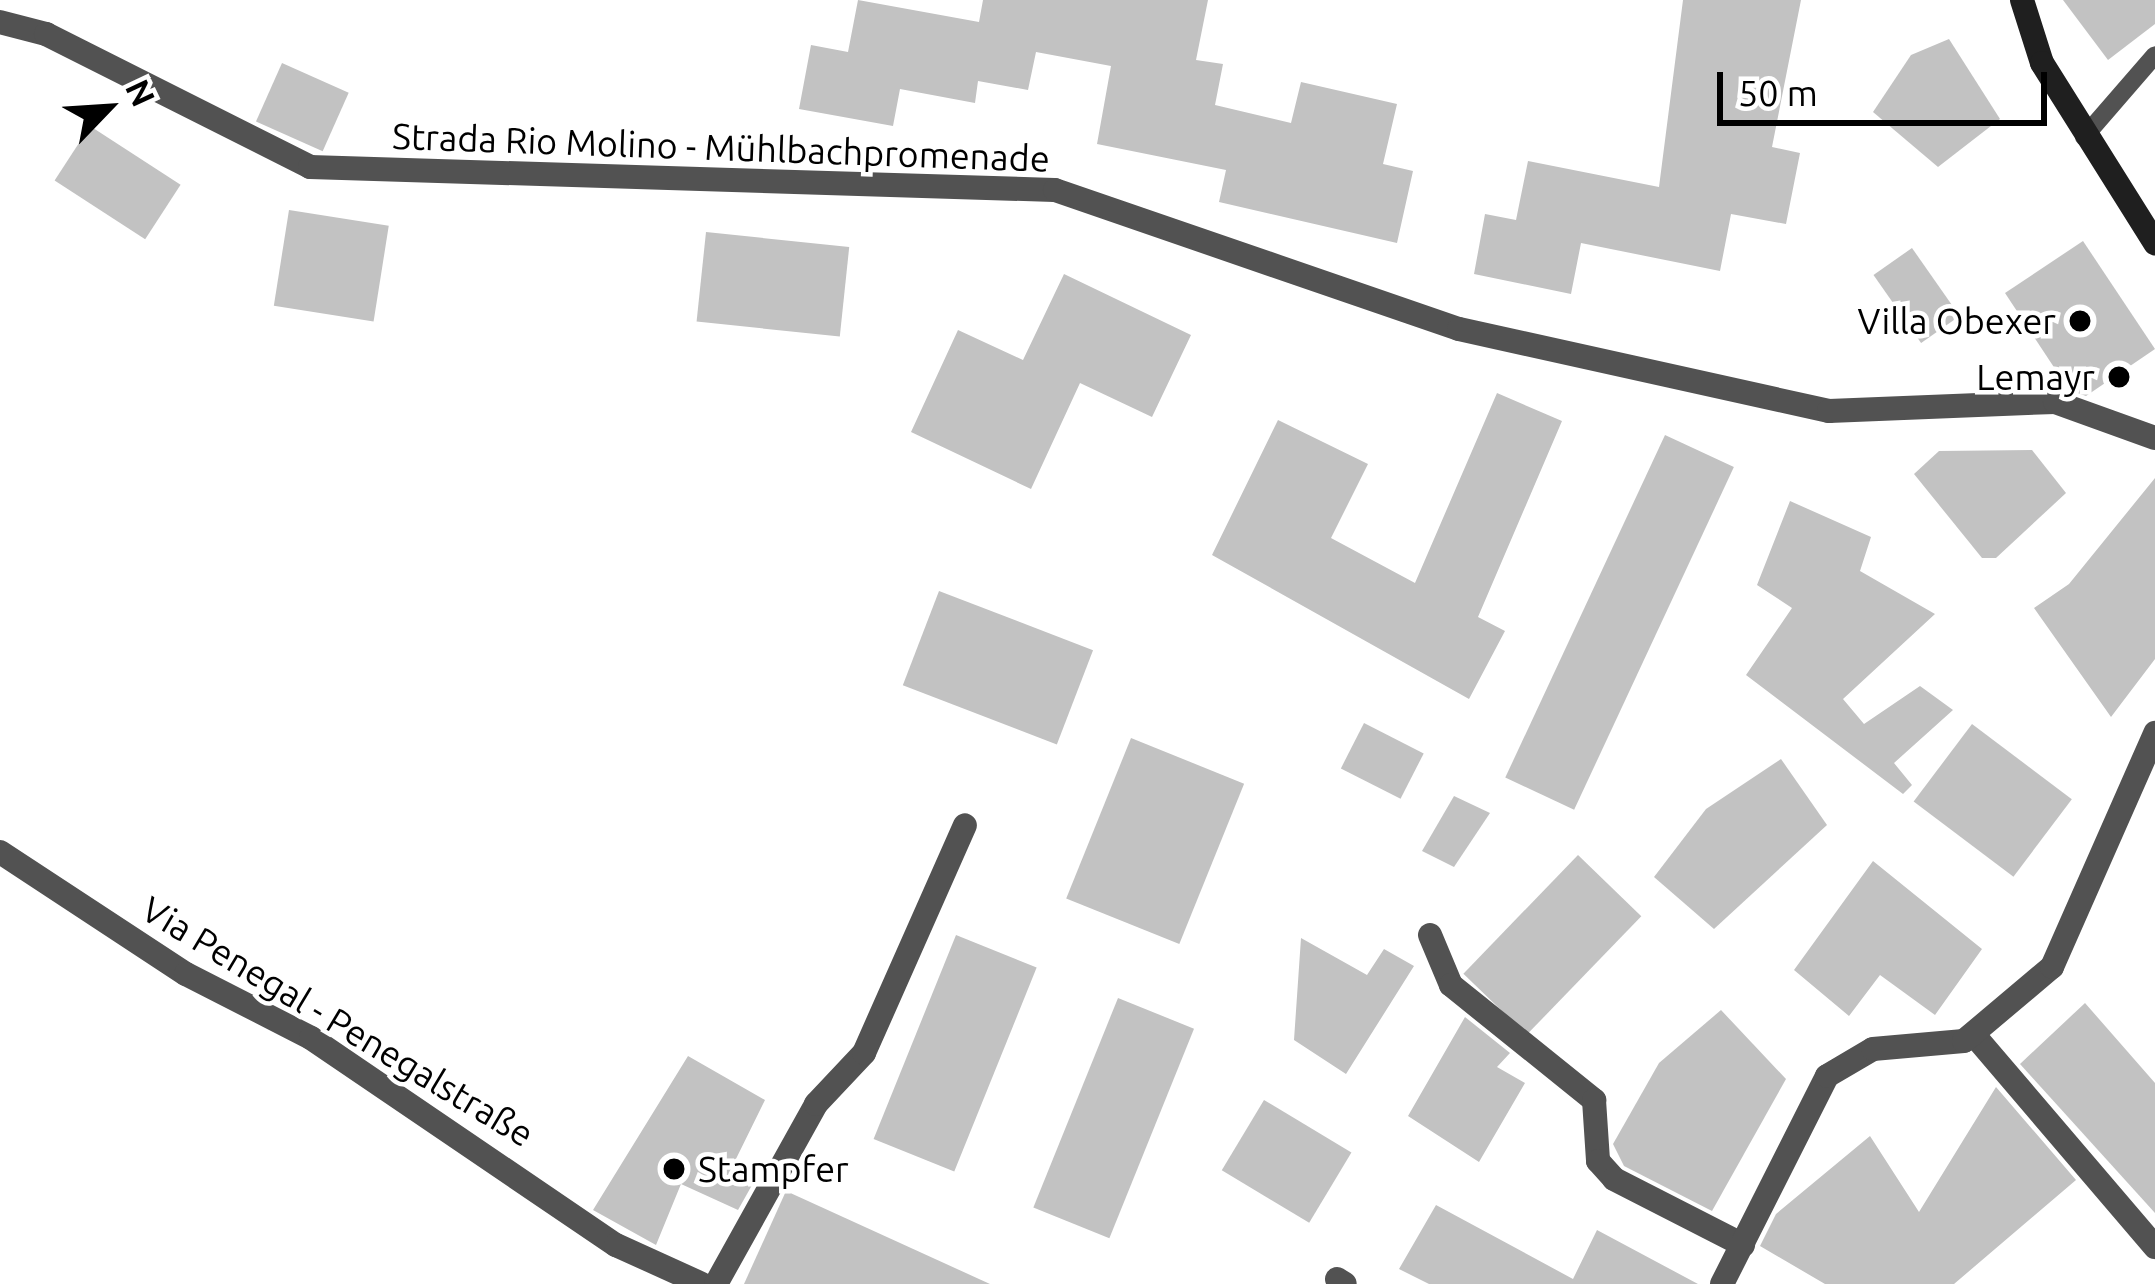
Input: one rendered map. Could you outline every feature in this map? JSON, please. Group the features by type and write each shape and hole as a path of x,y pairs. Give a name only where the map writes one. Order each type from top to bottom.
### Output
{"main road":[{"path":"2022,0 2084,137 2155,243"}],"street":[{"name":"Strada Rio Molino - Mühlbachpromenade","path":"0,22 46,34 310,167 1055,190 1459,329 1828,411 2055,402 2155,438"},
{"path":"1722,1284 1827,1076 1873,1049 1974,1034 2052,967 2155,733"},
{"path":"716,1284 816,1104 865,1053 965,825"},
{"name":"Via Penegal - Penegalstraße","path":"0,852 407,1100 616,1245 702,1284"},
{"path":"1430,935 1451,985 1594,1100 1598,1161 1614,1179 1743,1245"},
{"path":"1974,1034 2155,1246"}],"lane":[{"path":"2084,137 2155,55"}],"building":[{"path":"858,0 979,22 983,0 1208,0 1196,60 1223,64 1215,105 1291,123 1301,82 1397,104 1383,164 1413,171 1397,243 1219,202 1226,170 1097,144 1111,66 1036,52 1028,90 978,81 975,103 900,89 893,126 799,109 811,45 848,52"},
{"path":"1683,0 1801,0 1772,147 1800,153 1786,224 1731,214 1720,271 1581,243 1571,294 1474,274 1485,214 1516,220 1528,161 1659,187"},
{"path":"2063,0 2155,0 2155,24 2108,60"},
{"path":"1949,39 2000,119 1938,167 1873,112 1911,55"},
{"path":"282,63 349,93 323,151 256,121"},
{"path":"90,126 181,185 145,239 55,181"},
{"path":"289,210 389,226 374,322 274,306"},
{"path":"706,232 849,247 840,337 697,322"},
{"name":"Villa Obexer","path":"2083,241 2155,349 2086,396 2069,390 2005,293"},
{"path":"1912,248 1960,316 1921,343 1873,275"},
{"path":"1064,274 1191,335 1152,417 1080,383 1031,489 911,432 958,330 1023,360"},
{"path":"1497,393 1562,421 1478,617 1505,631 1469,699 1212,555 1278,420 1368,464 1331,538 1415,583"},
{"path":"1665,435 1734,467 1574,810 1505,778"},
{"path":"2032,450 2066,493 1996,558 1982,558 1914,474 1939,451"},
{"path":"2155,478 2155,659 2111,717 2034,608 2069,584"},
{"path":"1790,501 1871,537 1860,571 1935,614 1843,699 1864,724 1920,686 1953,710 1894,763 1912,785 1903,794 1746,675 1792,608 1757,585"},
{"path":"939,591 1093,650 1057,744 903,685"},
{"path":"1364,723 1424,753 1401,799 1341,768"},
{"path":"1972,724 2072,799 2013,877 1914,801"},
{"path":"1131,738 1244,784 1179,944 1066,898"},
{"path":"1781,759 1827,825 1714,929 1654,877 1706,809"},
{"path":"1454,796 1490,813 1454,867 1422,851"},
{"path":"1578,855 1641,916 1527,1035 1463,974"},
{"path":"1873,861 1982,949 1935,1015 1880,975 1849,1016 1794,970"},
{"path":"956,935 1037,968 954,1172 874,1139"},
{"path":"1301,938 1367,975 1384,949 1414,966 1346,1074 1294,1040"},
{"path":"1118,998 1194,1029 1109,1238 1033,1208"},
{"path":"2085,1003 2155,1083 2155,1213 2020,1064"},
{"path":"1721,1010 1786,1079 1712,1211 1624,1166 1613,1144 1659,1063"},
{"path":"1465,1017 1510,1053 1497,1067 1525,1083 1479,1162 1408,1116"},
{"name":"Stampfer","path":"688,1056 765,1100 732,1167 756,1178 738,1210 681,1184 656,1245 593,1210"},
{"path":"1996,1087 2076,1180 1954,1284 1825,1284 1760,1246 1776,1214 1870,1136 1919,1212"},
{"path":"1264,1100 1351,1153 1309,1223 1222,1170"},
{"path":"786,1191 990,1284 744,1284"},
{"path":"1436,1205 1573,1279 1597,1230 1698,1284 1429,1284 1399,1269"}],"place":[{"name":"Villa Obexer","path":"2080,321"},
{"name":"Lemayr","path":"2119,377"},
{"name":"Stampfer","path":"674,1169"}]}
